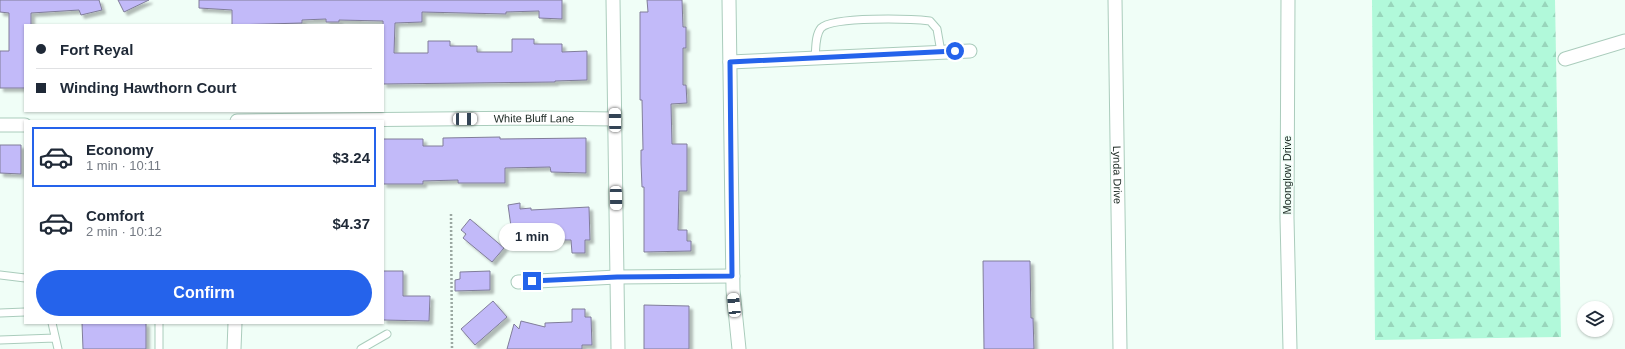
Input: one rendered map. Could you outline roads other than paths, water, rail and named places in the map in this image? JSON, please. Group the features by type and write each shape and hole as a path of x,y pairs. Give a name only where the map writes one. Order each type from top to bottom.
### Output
{"street":[{"path":"613,0 618,349"},
{"path":"729,0 732,276 738,349"},
{"name":"Lynda Drive","path":"1115,0 1120,349"},
{"name":"Moonglow Drive","path":"1288,0 1287,218 1290,349"},
{"path":"1565,59 1625,40"},
{"path":"730,62 970,51"},
{"name":"White Bluff Lane","path":"338,120 539,118 615,120"},
{"path":"0,125 24,125"},
{"path":"518,282 617,277 732,276"},
{"path":"234,324 234,349"}],"lane":[{"path":"815,58 819,33 822,28 835,23 863,20 930,21 937,29 941,52"},
{"path":"0,275 24,278"},
{"path":"0,313 24,312"},
{"path":"52,324 58,349"},
{"path":"159,349 160,324"},
{"path":"361,349 387,334"},
{"path":"0,340 55,338"}]}
